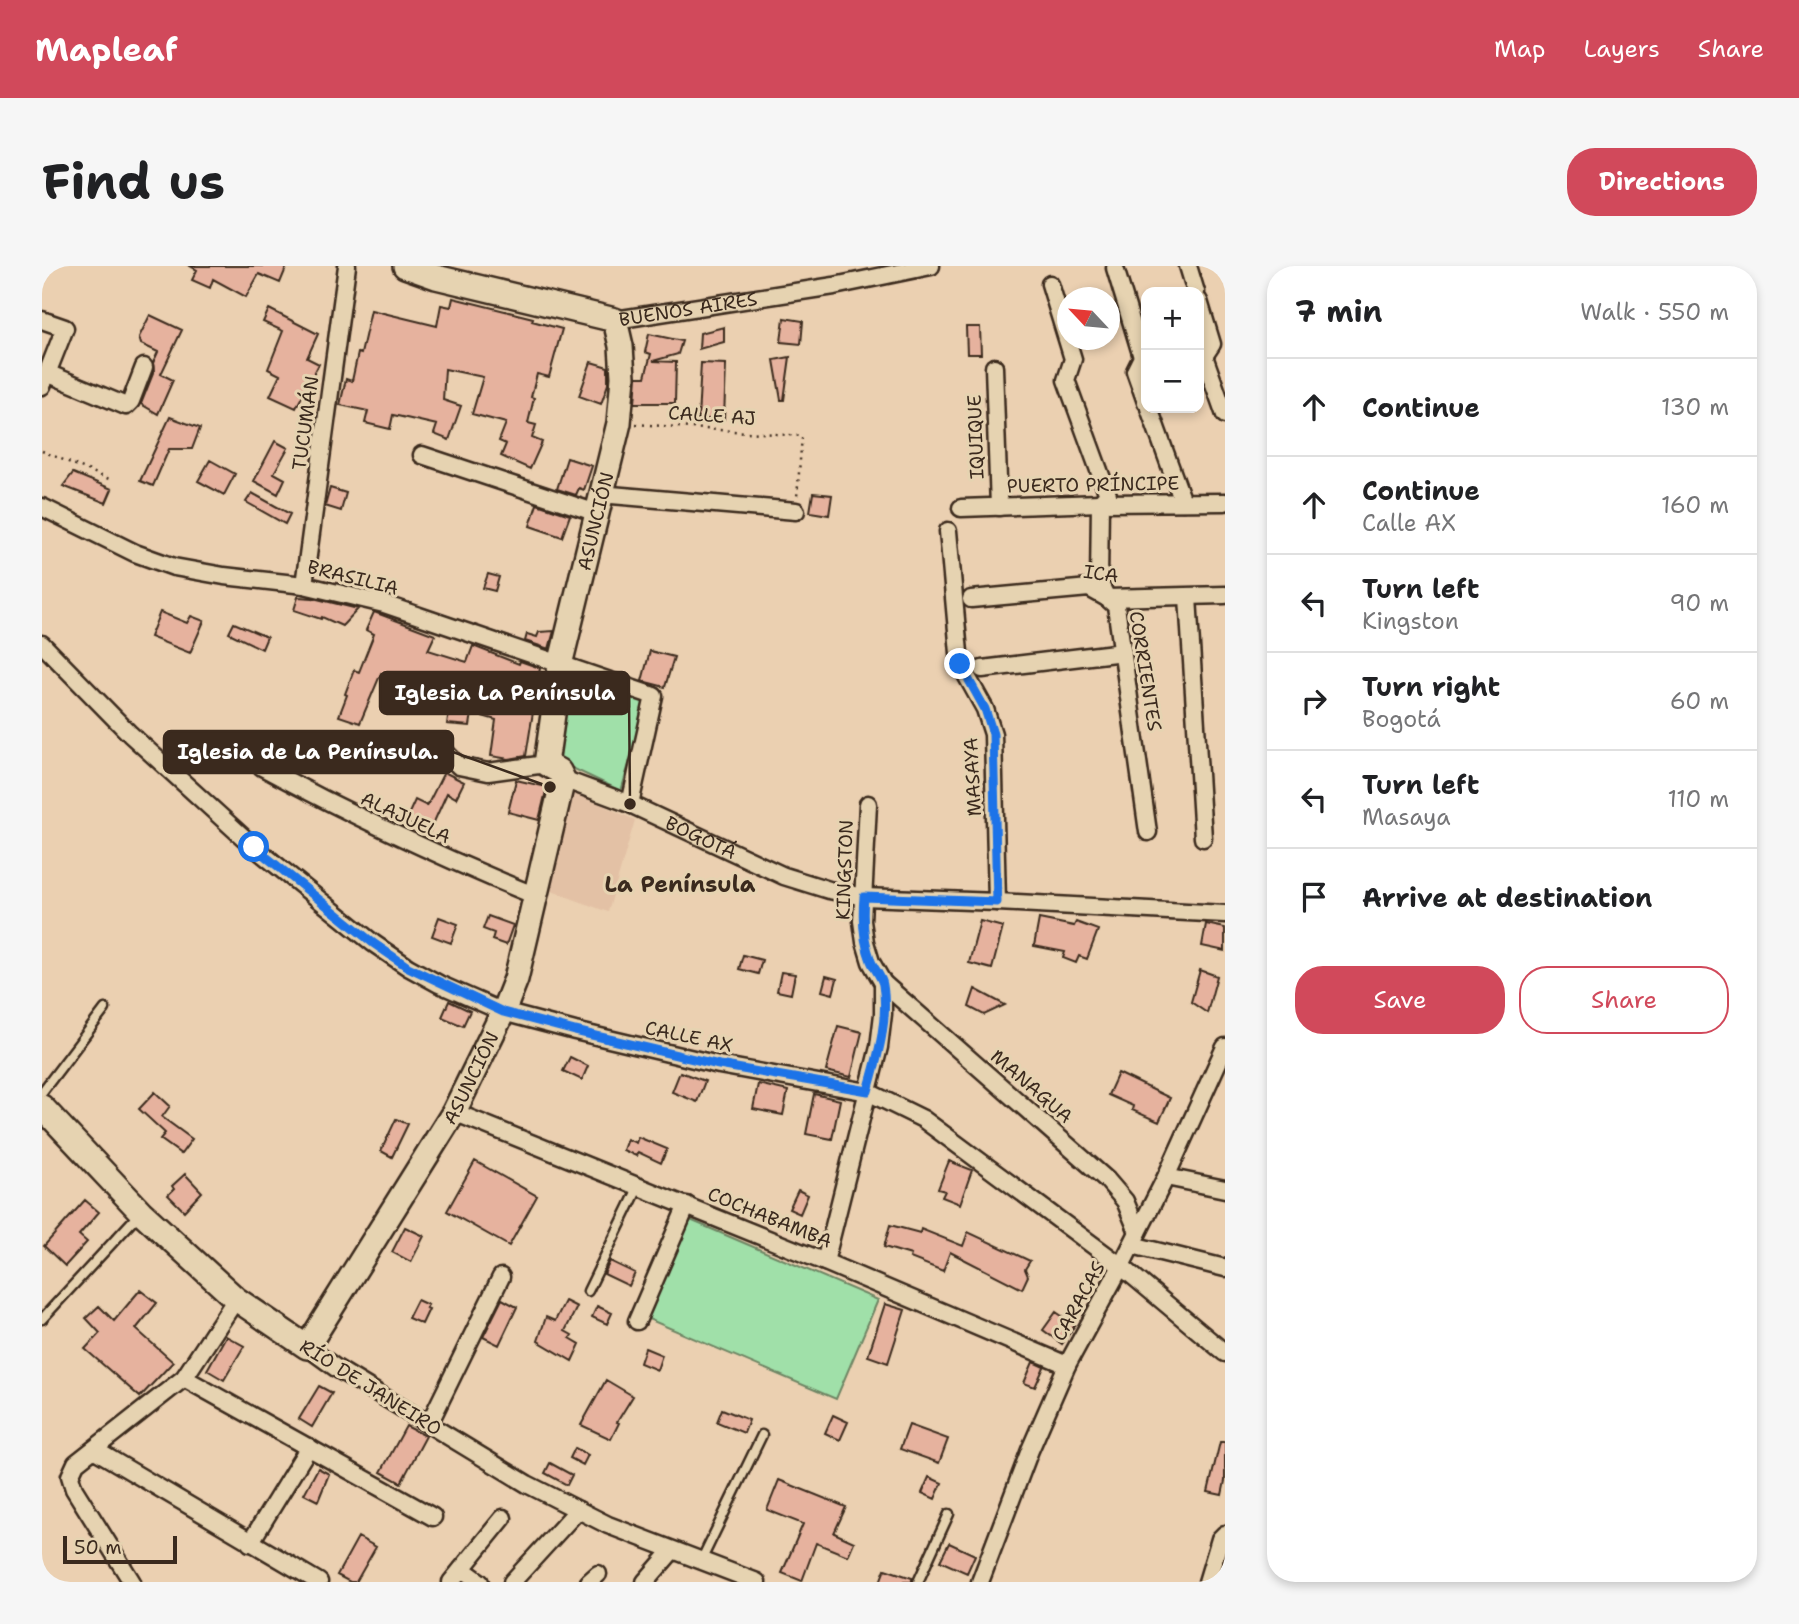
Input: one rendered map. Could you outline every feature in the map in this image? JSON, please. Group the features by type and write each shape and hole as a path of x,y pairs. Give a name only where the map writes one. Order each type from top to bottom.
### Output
{"street":[{"name":"TUCUMÁN","path":"304,585 347,266"},
{"name":"BUENOS AIRES","path":"405,266 436,277 615,320 834,286 931,266"},
{"path":"1188,266 1194,287"},
{"path":"1115,268 1141,354"},
{"name":"CORRIENTES","path":"1050,284 1073,359 1066,380 1108,495 1100,503 1099,582 1107,598 1116,606 1148,832"},
{"path":"1204,318 1212,344 1204,356 1225,415"},
{"path":"42,320 65,328 45,380 126,406 131,401 144,367"},
{"name":"ASUNCIÓN","path":"546,764 560,666 619,422 623,377 621,346 615,320"},
{"path":"1141,359 1135,371 1141,388"},
{"name":"IQUIQUE","path":"994,367 999,507"},
{"path":"1151,413 1183,502"},
{"path":"422,455 599,504 796,511"},
{"name":"PUERTO PRÍNCIPE","path":"961,508 1225,502"},
{"name":"BRASILIA","path":"42,507 135,553 174,567 304,585 384,604 654,696 630,804"},
{"name":"MASAYA","path":"948,531 960,664 985,709 993,734 997,902"},
{"name":"ICA","path":"971,599 1089,589 1107,598 1225,595"},
{"path":"1188,597 1203,838"},
{"name":"CALLE AX","path":"42,644 130,734 254,847 362,934 408,967 503,1012 719,1065 868,1091 923,1119 1121,1266 1225,1353"},
{"path":"982,669 1123,652"},
{"path":"444,751 459,765 488,772 546,764"},
{"name":"BOGOTÁ","path":"546,764 559,771 564,779 630,804 784,876 828,890 864,897 1225,915"},
{"name":"ALAJUELA","path":"262,767 374,826 536,896"},
{"name":"ASUNCIÓN","path":"307,1347 454,1112 503,1012 516,979 564,779"},
{"name":"KINGSTON","path":"825,1262 880,1047 883,984 865,942 862,921 868,804"},
{"name":"MANAGUA","path":"883,984 1107,1180 1125,1201 1135,1238"},
{"name":"CARACAS","path":"980,1582 1030,1450 1067,1365 1166,1177 1225,1046"},
{"name":"RÍO DE JANEIRO","path":"42,1107 141,1212 236,1299 336,1367 527,1484 608,1525 757,1582"},
{"name":"COCHABAMBA","path":"454,1112 687,1205 1067,1365"},
{"path":"1166,1177 1225,1189"},
{"path":"637,1321 687,1205"},
{"path":"1135,1238 1225,1268"},
{"path":"429,1424 501,1277"},
{"path":"132,1582 74,1489 70,1476 76,1463 184,1378 236,1299"},
{"path":"184,1378 433,1517"},
{"path":"250,1543 309,1447"},
{"path":"95,1450 302,1577 319,1582"},
{"path":"512,1582 578,1510"},
{"path":"451,1582 503,1518"},
{"path":"1207,1582 1220,1539 1225,1534"},
{"path":"645,1582 672,1550"},
{"path":"462,1569 480,1582"}],"lane":[{"path":"42,1092 105,1009"},
{"path":"588,1291 639,1186"},
{"path":"42,1319 141,1212"},
{"path":"701,1561 762,1435"},
{"path":"918,1582 949,1514"}],"path":[{"name":"CALLE AJ","path":"619,422 802,436 796,511"},
{"path":"42,451 109,479"}],"shaded area":[{"path":"573,792 635,820 608,912 549,890"}],"green space":[{"path":"567,674 648,700 621,791 551,758"},
{"path":"688,1219 878,1300 836,1399 646,1318"}],"building":[{"path":"190,266 287,266 280,283 259,274 246,297 213,279 210,288 192,280 197,270"},
{"path":"453,298 533,318 532,321 562,329 549,377 537,374 531,397 534,398 528,423 536,425 532,438 542,442 530,469 501,456 506,444 499,441 506,423 472,414 483,377 445,369 443,400 461,406 449,440 434,434 437,425 393,415 390,429 365,423 368,411 340,405 346,379 352,381 358,353 361,354 371,310 437,326 441,305 451,307"},
{"path":"269,309 318,334 307,358 319,364 296,408 270,396 280,375 268,369 283,331 263,322"},
{"path":"150,315 182,330 161,374 173,380 158,414 141,404 154,371 153,363 158,352 141,344 139,337"},
{"path":"784,318 803,321 801,344 781,342"},
{"path":"724,327 724,342 699,349 700,333"},
{"path":"966,327 980,327 981,354 967,354"},
{"path":"649,334 682,341 678,354 653,361 676,362 675,403 635,403 637,377 645,377 651,354 645,352"},
{"path":"790,357 784,400 781,400 774,360"},
{"path":"591,362 608,367 608,384 601,404 579,396"},
{"path":"701,363 726,364 724,419 698,419"},
{"path":"170,417 200,428 192,449 169,449 153,486 140,481"},
{"path":"275,441 288,448 274,473 285,479 278,494 254,481"},
{"path":"567,458 592,466 584,490 579,488 576,495 557,489"},
{"path":"210,460 235,474 224,495 198,481"},
{"path":"73,473 112,489 106,503 63,486"},
{"path":"330,488 346,493 341,511 325,506"},
{"path":"252,493 290,514 285,524 246,502"},
{"path":"813,493 832,495 829,515 810,512"},
{"path":"537,504 570,515 562,537 530,526"},
{"path":"488,574 499,577 495,591 483,588"},
{"path":"298,597 358,609 342,626 322,617 321,619 294,610"},
{"path":"160,612 187,623 191,616 204,621 190,653 150,637"},
{"path":"374,612 435,635 428,650 467,662 473,646 519,664 520,661 540,668 526,756 509,759 491,756 496,720 472,713 470,726 447,724 452,684 415,674 409,687 381,673 360,723 339,716 354,670 359,672 374,634 366,630"},
{"path":"234,623 267,637 262,649 229,633"},
{"path":"554,631 549,649 525,641 527,634 537,637 539,632"},
{"path":"650,651 674,657 665,687 642,681"},
{"path":"444,772 464,782 456,798 447,793 429,833 405,822 415,800 427,806"},
{"path":"516,780 547,787 539,820 508,812"},
{"path":"488,916 513,925 506,945 492,940 494,933 483,929"},
{"path":"439,917 458,924 451,943 432,936"},
{"path":"1039,919 1074,926 1076,922 1098,930 1087,959 1079,956 1076,963 1063,958 1065,952 1034,946"},
{"path":"980,921 1003,927 992,969 969,963"},
{"path":"1206,924 1225,928 1225,951 1202,946"},
{"path":"743,955 762,960 758,974 739,969"},
{"path":"1200,970 1217,976 1207,1013 1191,1002"},
{"path":"781,972 795,974 791,994 777,991"},
{"path":"826,976 837,979 833,994 822,991"},
{"path":"975,989 1005,1005 984,1015 969,1007"},
{"path":"449,1001 470,1011 463,1026 442,1017"},
{"path":"838,1026 862,1032 851,1077 826,1071"},
{"path":"570,1057 588,1066 582,1080 563,1071"},
{"path":"680,1072 705,1081 697,1102 672,1092"},
{"path":"1118,1073 1170,1098 1159,1122 1108,1095"},
{"path":"758,1084 788,1091 783,1115 753,1109"},
{"path":"155,1092 170,1106 162,1117 192,1139 181,1154 160,1139 165,1133 139,1109"},
{"path":"814,1094 840,1100 832,1139 806,1134"},
{"path":"396,1119 408,1124 392,1157 381,1151"},
{"path":"638,1137 667,1149 661,1163 638,1152 636,1156 623,1150 627,1139 636,1143"},
{"path":"475,1161 537,1196 509,1246 447,1211"},
{"path":"949,1161 972,1170 960,1204 942,1197 945,1191 938,1189"},
{"path":"185,1174 202,1192 184,1211 168,1195 174,1189 172,1186"},
{"path":"798,1190 808,1195 800,1214 789,1209"},
{"path":"85,1200 99,1212 79,1235 87,1242 65,1266 44,1246"},
{"path":"890,1225 920,1233 921,1229 963,1246 968,1232 1030,1261 1025,1269 1028,1276 1022,1289 950,1252 943,1271 910,1258 911,1255 884,1247"},
{"path":"405,1227 424,1236 411,1262 392,1252"},
{"path":"610,1261 635,1273 629,1286 604,1274"},
{"path":"140,1290 157,1303 136,1329 173,1362 140,1397 85,1349 100,1333 86,1318 99,1306 114,1321"},
{"path":"502,1299 517,1307 499,1345 483,1337"},
{"path":"417,1300 428,1305 426,1308 429,1309 422,1324 408,1318"},
{"path":"565,1301 577,1307 565,1331 580,1344 572,1361 538,1341 546,1317 555,1321"},
{"path":"885,1304 905,1310 888,1363 868,1356"},
{"path":"597,1306 612,1313 607,1324 592,1317"},
{"path":"1056,1312 1075,1325 1062,1344 1043,1330"},
{"path":"226,1336 244,1346 224,1380 207,1370"},
{"path":"645,1348 662,1355 657,1370 640,1363"},
{"path":"1033,1362 1044,1367 1035,1387 1024,1383"},
{"path":"606,1380 633,1396 617,1422 619,1423 611,1439 581,1425"},
{"path":"319,1386 332,1393 312,1427 299,1419"},
{"path":"722,1409 749,1420 744,1433 717,1422"},
{"path":"833,1415 848,1422 840,1440 825,1433"},
{"path":"909,1425 948,1439 939,1463 900,1449"},
{"path":"406,1426 426,1436 401,1483 381,1472"},
{"path":"1220,1442 1225,1442 1225,1481 1222,1495 1208,1492"},
{"path":"575,1448 588,1455 583,1465 570,1458"},
{"path":"550,1463 572,1475 567,1485 545,1473"},
{"path":"318,1468 329,1474 318,1501 304,1494"},
{"path":"929,1477 942,1483 935,1499 922,1493"},
{"path":"779,1480 846,1507 834,1533 854,1542 848,1556 816,1543 802,1581 782,1573 803,1524 767,1510"},
{"path":"358,1537 376,1547 356,1582 350,1582 337,1575"},
{"path":"949,1543 975,1555 967,1573 940,1561"},
{"path":"885,1569 912,1578 912,1582 880,1582"}],"place":[{"name":"Iglesia de La Península.","path":"550,787"},
{"name":"Iglesia La Península","path":"630,804"}],"district":[{"name":"La Península","path":"680,884"}],"route":[{"path":"254,847 373,943 408,967 503,1012 719,1065 868,1091 880,1047 883,984 865,942 862,921 864,897 997,902 993,734 985,709 960,664"}]}
